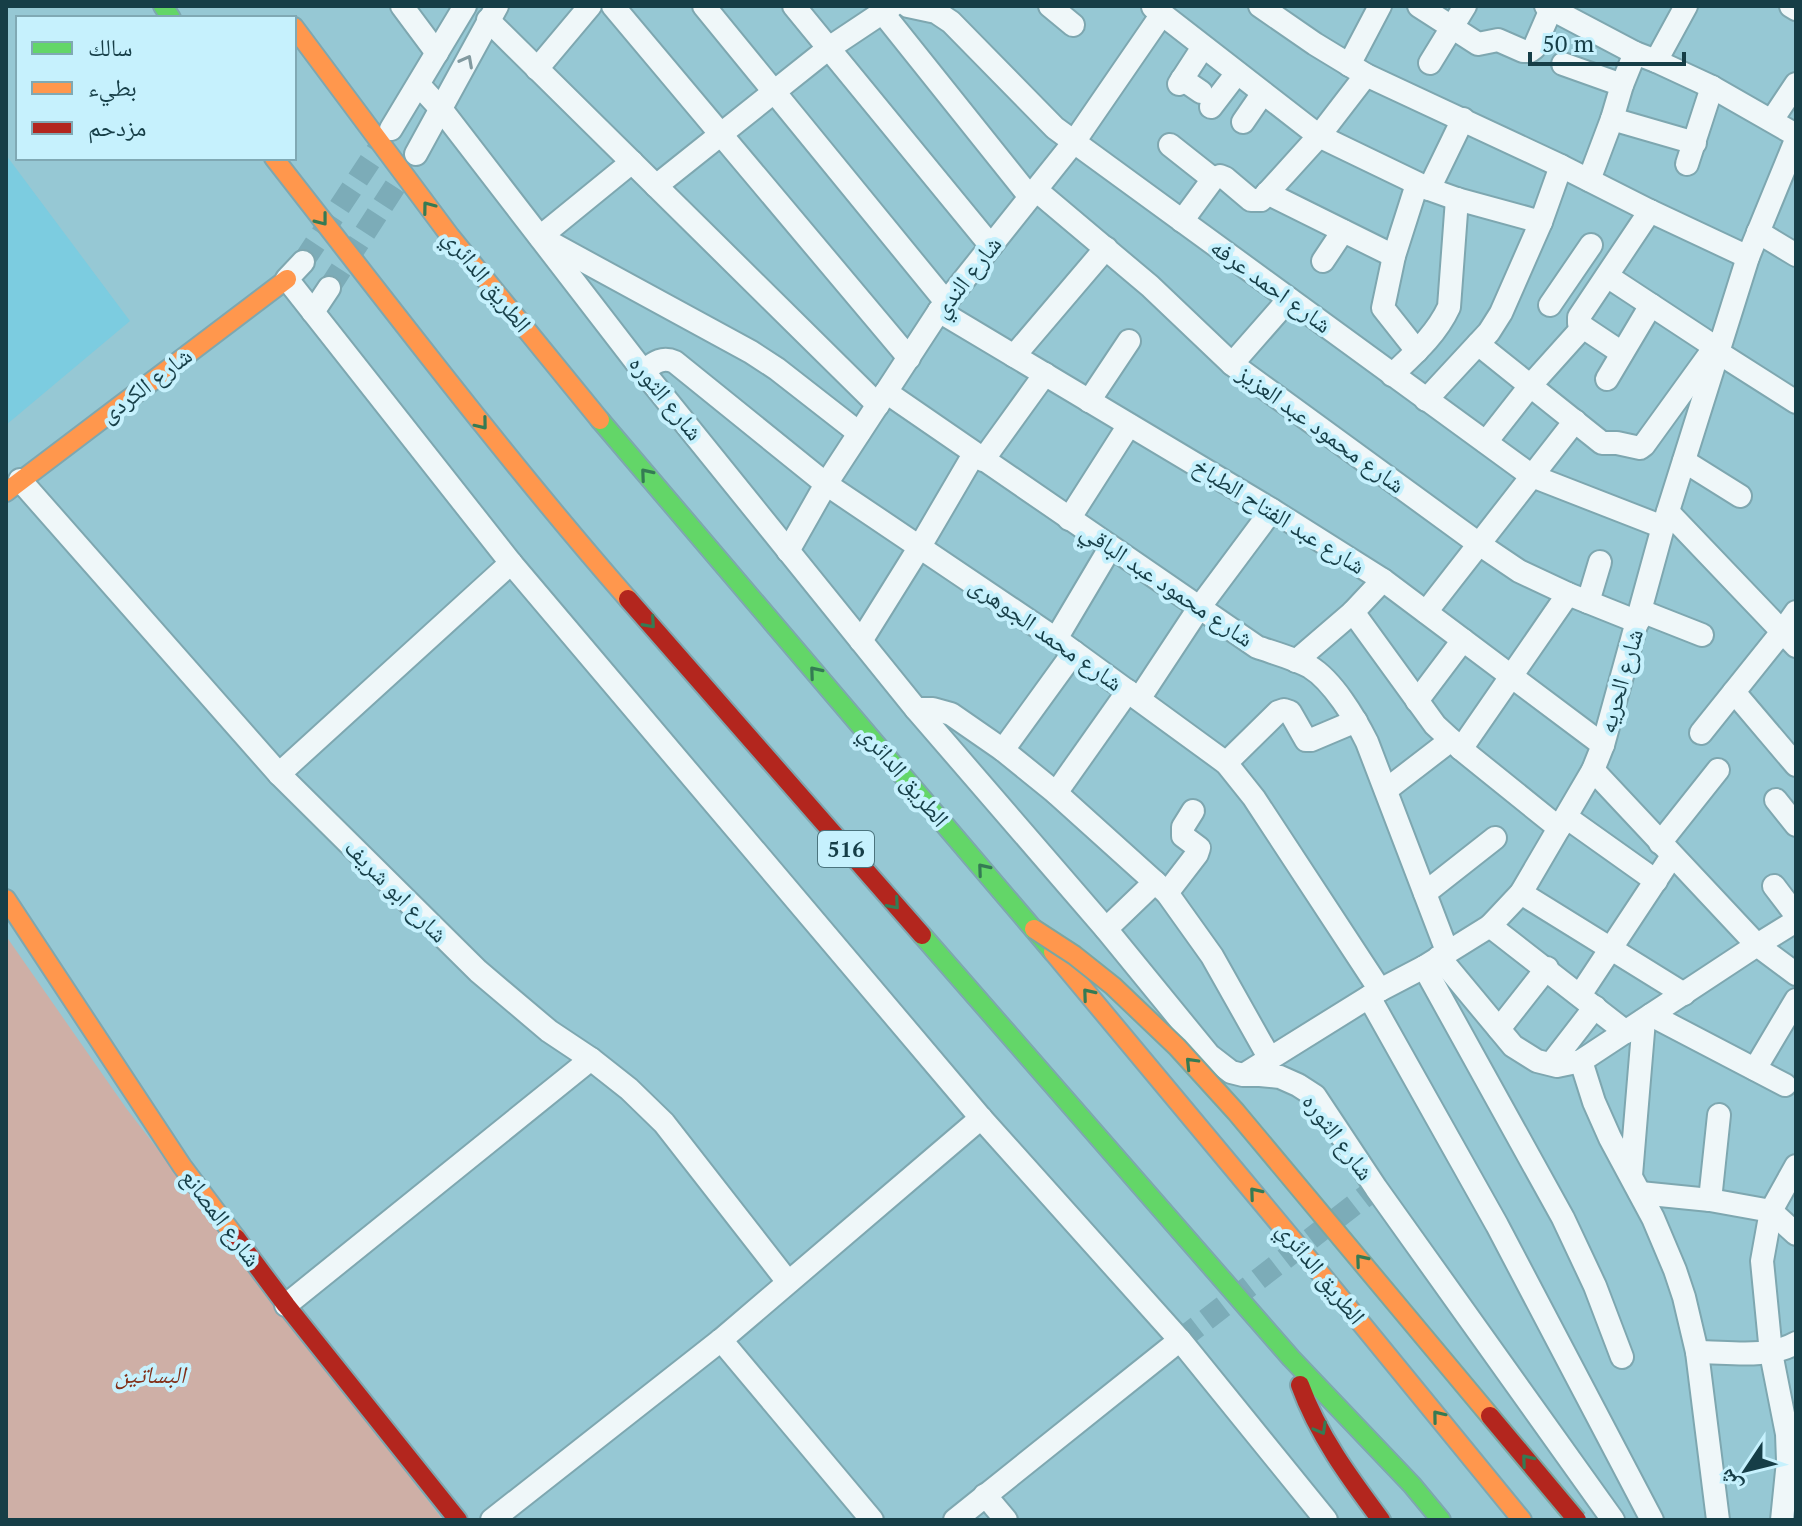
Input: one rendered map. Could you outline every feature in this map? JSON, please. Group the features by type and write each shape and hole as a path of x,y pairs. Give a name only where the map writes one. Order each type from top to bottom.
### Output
{"main road":[{"name":"الطريق الدائري","path":"296,30 353,109 546,356 1034,929 1313,1262 1522,1520"},
{"name":"516","path":"276,160 576,539 1291,1358 1412,1485 1441,1520"},
{"name":"شارع الكردى","path":"13,486 287,279"},
{"name":"شارع المصانع","path":"6,899 182,1166 286,1305 458,1520"},
{"path":"1034,929 1112,986 1200,1072 1577,1520"},
{"path":"1291,1358 1302,1393 1315,1419 1378,1520"}],"street":[{"path":"402,6 437,53"},
{"path":"391,129 465,6"},
{"path":"537,69 590,6"},
{"path":"613,6 909,358"},
{"name":"شارع عبد الفتاح الطباخ","path":"704,6 942,306 1014,356 1383,580 1603,745"},
{"path":"794,6 991,246"},
{"name":"شارع احمد عرفه","path":"908,6 936,12 951,22 1034,108 1074,142 1532,476 1666,519"},
{"path":"1050,6 1073,25"},
{"path":"1260,6 1357,70 1748,257"},
{"path":"1182,221 1213,179 1220,176 1251,200 1261,200 1319,136 1357,70 1380,6"},
{"path":"1419,6 1478,44 1498,40 1523,51 1534,48 1555,9 1635,53 1712,87 1772,120 1796,138"},
{"path":"1430,63 1465,6"},
{"path":"1656,61 1686,6"},
{"path":"656,186 829,48 887,9"},
{"name":"شارع محمود عبد العزيز","path":"887,9 1033,194 1106,248 1232,364 1519,571 1578,598 1702,635"},
{"path":"1157,10 1319,136 1423,186 1457,199 1541,222"},
{"name":"شارع الندي","path":"788,551 826,484 942,306 1074,142 1157,10"},
{"path":"416,154 492,13"},
{"name":"شارع محمود عبد الباقي","path":"492,13 537,69 656,186 882,398 979,457 1257,647 1312,668 1337,693 1367,742 1425,893 1437,958"},
{"path":"1203,47 1181,81 1206,100 1237,73"},
{"path":"1589,180 1635,53"},
{"path":"1563,64 1622,85"},
{"path":"1772,120 1796,84"},
{"name":"شارع الثوره","path":"419,85 441,109 643,371 916,709 1106,929 1209,1055 1231,1072 1280,1077 1315,1096 1376,1188 1613,1520"},
{"path":"1612,119 1691,154 1712,87"},
{"path":"1243,122 1263,93"},
{"path":"1417,351 1383,308 1394,256 1423,186 1463,119"},
{"name":"شارع الحريه","path":"1243,1075 1490,926 1521,893 1593,770 1603,745 1719,344 1748,257 1796,138"},
{"path":"1170,145 1213,179"},
{"path":"632,162 540,237 751,352 859,433"},
{"path":"1426,400 1489,332 1501,313 1541,222 1561,166"},
{"path":"1267,193 1394,256"},
{"path":"1392,375 1433,335 1449,307 1457,199"},
{"path":"1622,353 1583,327 1579,317 1650,211"},
{"path":"1323,261 1343,231"},
{"path":"1758,232 1796,255"},
{"path":"1550,305 1585,241 1651,305 1719,344 1796,402"},
{"path":"1014,356 1106,248"},
{"path":"303,262 287,279 511,563 981,1118 1180,1340 1326,1520"},
{"path":"313,312 329,288"},
{"path":"1232,364 1289,299"},
{"path":"1607,379 1651,305"},
{"path":"1486,442 1530,386 1583,327"},
{"path":"1089,401 1129,341"},
{"path":"1478,344 1602,443 1640,448 1719,344"},
{"name":"شارع محمد الجوهرى","path":"643,371 664,359 675,362 826,484 1065,646 1226,763 1254,798 1375,993 1652,1520"},
{"path":"861,641 979,457 1045,374"},
{"path":"1426,612 1575,421"},
{"path":"1069,519 1129,425"},
{"path":"1684,461 1740,496"},
{"name":"شارع ابو شريف","path":"13,486 279,774 478,971 549,1031 629,1089 664,1123 788,1282"},
{"path":"1056,793 1272,510"},
{"path":"1666,519 1789,639"},
{"path":"1003,750 1065,646 1110,548"},
{"path":"1386,790 1456,744 1578,598 1600,562"},
{"path":"279,774 511,563"},
{"path":"1296,661 1353,612 1383,580"},
{"path":"1353,612 1435,725 1456,744 1562,822 1656,881"},
{"path":"1701,733 1734,692 1789,639 1796,612"},
{"path":"1417,701 1463,640"},
{"path":"1734,692 1796,765"},
{"path":"916,709 933,709 951,714 1003,750 1056,793 1161,888 1212,956 1270,1059"},
{"path":"1226,763 1278,712 1284,710 1290,712 1306,740 1356,721"},
{"path":"1593,770 1757,945 1796,974"},
{"path":"1551,1064 1588,1001 1612,949 1656,881 1666,850 1718,770"},
{"path":"1776,800 1796,825"},
{"path":"1106,929 1161,888 1197,854 1199,848 1182,832 1193,811"},
{"path":"1425,893 1495,838"},
{"path":"1774,886 1796,915"},
{"path":"1521,893 1684,994"},
{"path":"1437,958 1513,1046 1537,1061 1557,1066 1581,1061 1796,921"},
{"path":"1490,926 1588,1001 1755,1069 1785,1085"},
{"path":"1437,958 1595,1286 1622,1357"},
{"path":"1499,1029 1547,968"},
{"path":"1755,1069 1796,1000"},
{"path":"1636,1184 1640,1023"},
{"path":"286,1305 591,1059"},
{"path":"1581,1061 1610,1138 1636,1184 1675,1270 1697,1352 1718,1520"},
{"path":"1710,1200 1719,1115"},
{"path":"492,1520 721,1340 981,1118"},
{"path":"1782,1520 1792,1456 1771,1353 1762,1261 1771,1211 1796,1166"},
{"path":"1636,1184 1771,1211 1796,1234"},
{"path":"721,1340 872,1520"},
{"path":"955,1520 1180,1340"},
{"path":"1697,1352 1771,1353 1796,1343"},
{"path":"985,1495 1006,1520"}],"shaded area":[{"path":"6,155 130,321 6,425"}],"green space":[{"name":"البساتين","path":"6,936 126,1108 443,1520 6,1520"}],"tunnel":[{"path":"303,262 384,140"},
{"path":"329,288 407,168"},
{"path":"1180,1340 1376,1188"}],"traffic: fast":[{"path":"163,6 170,16"},
{"path":"600,420 1053,952"},
{"path":"922,935 1291,1358 1412,1485 1441,1520"}],"traffic: slow":[{"path":"296,30 450,236 600,420"},
{"path":"276,160 492,436 628,599"},
{"path":"6,492 287,279"},
{"path":"6,899 182,1166 236,1238"},
{"path":"1034,929 1113,986 1177,1047 1236,1112 1490,1416"},
{"path":"1053,952 1522,1520"}],"traffic: jam":[{"path":"628,599 922,935"},
{"path":"236,1238 458,1520"},
{"path":"1300,1385 1325,1438 1381,1520"},
{"path":"1490,1416 1577,1520"}]}
